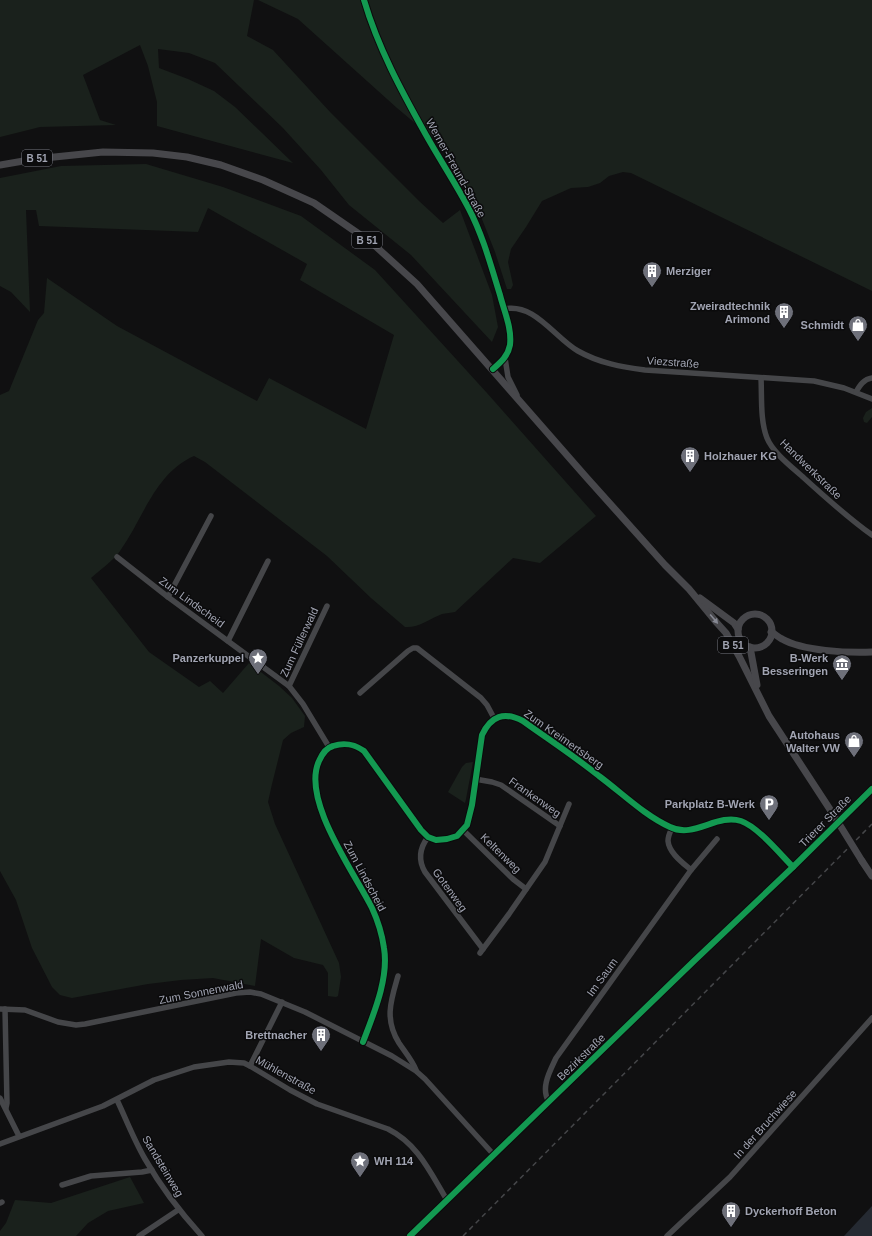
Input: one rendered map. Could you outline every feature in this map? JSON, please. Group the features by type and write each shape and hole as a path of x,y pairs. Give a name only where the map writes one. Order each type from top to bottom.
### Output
{"main road":[{"name":"B 51","path":"0,165 74,154 103,152 153,153 221,165 263,180 314,203 372,243 418,284 446,318 665,565 689,589 721,628 734,646 764,708 872,876"},
{"name":"B 51","path":"689,589 734,623 738,629"},
{"name":"B 51","path":"712,607 738,618 743,618"},
{"path":"753,614 763,616 770,624 771,632 768,641 762,646 753,647 741,641 738,629 743,618 753,614"},
{"path":"771,632 789,642"},
{"path":"768,641 789,642 811,648 834,651 872,652"},
{"name":"B 51","path":"753,647 754,671 764,708"}],"street":[{"name":"Werner-Freund-Straße","path":"364,0 387,61 423,129 458,188 474,219 485,248 510,331 508,353 493,370"},
{"name":"Viezstraße","path":"504,309 515,308 533,314 578,351 602,362 618,366 645,370 814,381 828,383 872,399"},
{"name":"Werner-Freund-Straße","path":"504,358 508,377 523,404"},
{"name":"Handwerkstraße","path":"761,378 764,426 768,440 780,456 791,467 846,516 872,535"},
{"path":"856,392 860,385 872,378"},
{"path":"168,597 211,516"},
{"name":"Zum Lindscheid","path":"117,558 289,686 303,704 329,747 317,765 316,785 318,802 332,835 372,908 379,924 385,950 385,973 363,1042"},
{"path":"228,641 268,561"},
{"name":"Zum Füllerwald","path":"289,686 327,606"},
{"path":"329,747 351,744 364,751 413,820 428,837 436,840 457,836 467,825 482,735 486,726 494,718 487,705 481,698 417,648 413,648 408,651 360,693"},
{"name":"Zum Kreimertsberg","path":"494,718 511,716 523,720 598,774 658,821 672,828 688,830 724,820 740,821 753,828 793,867"},
{"name":"Frankenweg","path":"475,779 501,785 560,826"},
{"name":"Trierer Straße","path":"766,893 872,789"},
{"name":"Frankenweg","path":"545,862 569,804"},
{"path":"672,828 669,836 669,846 678,858 691,870"},
{"name":"Keltenweg","path":"463,830 513,879 526,889"},
{"name":"Gotenweg","path":"428,837 421,848 421,865 482,951 509,914"},
{"name":"Im Saum","path":"549,1102 546,1098 545,1091 547,1080 556,1058 691,870 717,839"},
{"name":"Keltenweg","path":"509,914 545,862"},
{"name":"Bezirkstraße","path":"410,1236 766,893"},
{"name":"Zum Sonnenwald","path":"398,976 391,1001 391,1024 395,1035 412,1061 416,1070"},
{"name":"Zum Sonnenwald","path":"3,1009 25,1010 58,1022 76,1025 105,1021 243,992 261,994 305,1012 392,1056 416,1070 494,1155"},
{"path":"250,1066 282,1002"},
{"path":"3,1009 6,1108"},
{"name":"In der Bruchwiese","path":"667,1236 730,1177 872,1018"},
{"name":"Mühlenstraße","path":"0,1144 93,1110 117,1100 154,1080 194,1067 229,1062 244,1063 317,1104 388,1129 405,1139 423,1160 447,1200"},
{"path":"0,1098 19,1136"},
{"name":"Sandsteinweg","path":"117,1100 134,1137 152,1170 178,1210 202,1236"},
{"path":"62,1185 91,1176 152,1170"},
{"path":"139,1236 178,1210"}],"shaded area":[{"path":"0,0 254,0 247,36 273,50 331,113 443,223 460,210 492,295 498,327 492,342 411,255 349,205 321,170 283,128 215,63 189,53 158,49 159,68 214,91 235,107 293,163 157,126 157,102 148,66 140,45 83,75 100,120 116,125 40,127 0,137"},
{"path":"258,0 872,0 872,291 631,173 623,172 609,176 600,183 588,187 571,188 542,201 511,249 508,262 513,285 511,289 507,289 495,252 476,204 441,145 397,108 298,19"},
{"path":"146,164 223,187 301,216 375,270 596,516 540,563 513,558 455,612 442,614 415,626 405,627 371,598 327,556 205,462 194,456 169,474 151,498 117,555 91,578 149,652 199,687 210,681 223,693 249,663 292,698 305,716 304,727 291,733 283,740 268,802 275,824 339,963 341,977 338,996 336,997 328,996 328,973 323,965 294,958 261,939 255,986 213,978 148,984 72,998 60,995 52,987 32,948 16,900 0,871 0,395 9,391 38,320 44,313 47,278 117,326 257,401 269,378 366,429 394,335 300,280 307,264 208,208 198,232 39,226 36,210 26,210 30,312 11,292 0,286 0,178 61,166"},
{"path":"872,408 872,417 867,423 864,422 863,418 866,412"},
{"path":"473,762 465,803 448,792 462,767 466,763"},
{"path":"130,1177 144,1203 108,1211 88,1223 76,1236 0,1236 0,1231 6,1223 15,1200 51,1203"},
{"path":"872,1206 872,1236 844,1236"}],"railway":[{"path":"463,1236 872,824"}],"cycle path":[{"path":"364,0 376,35 391,69 408,103 469,209 486,251 510,332 510,345 506,356 493,369"},
{"path":"363,1042 380,995 384,971 384,948 381,933 372,908 332,836 323,815 317,795 315,777 321,756 328,748 342,744 349,744 364,751 421,830 428,837 436,840 447,839 457,836 467,825 472,805 482,735 490,723 494,720 499,717 510,716 523,721 660,822 679,830 688,830 723,820 732,819 741,821 748,824 761,835 793,867"},
{"path":"410,1236 872,789"}],"place":[{"name":"Merziger","path":"652,288"},
{"name":"Zweiradtechnik Arimond","path":"784,329"},
{"name":"Schmidt","path":"858,342"},
{"name":"Holzhauer KG","path":"690,473"},
{"name":"Panzerkuppel","path":"258,675"},
{"name":"B-Werk Besseringen","path":"842,681"},
{"name":"Autohaus Walter VW","path":"854,758"},
{"name":"Parkplatz B-Werk","path":"769,821"},
{"name":"Brettnacher","path":"321,1052"},
{"name":"WH 114","path":"360,1178"},
{"name":"Dyckerhoff Beton","path":"731,1228"}]}
